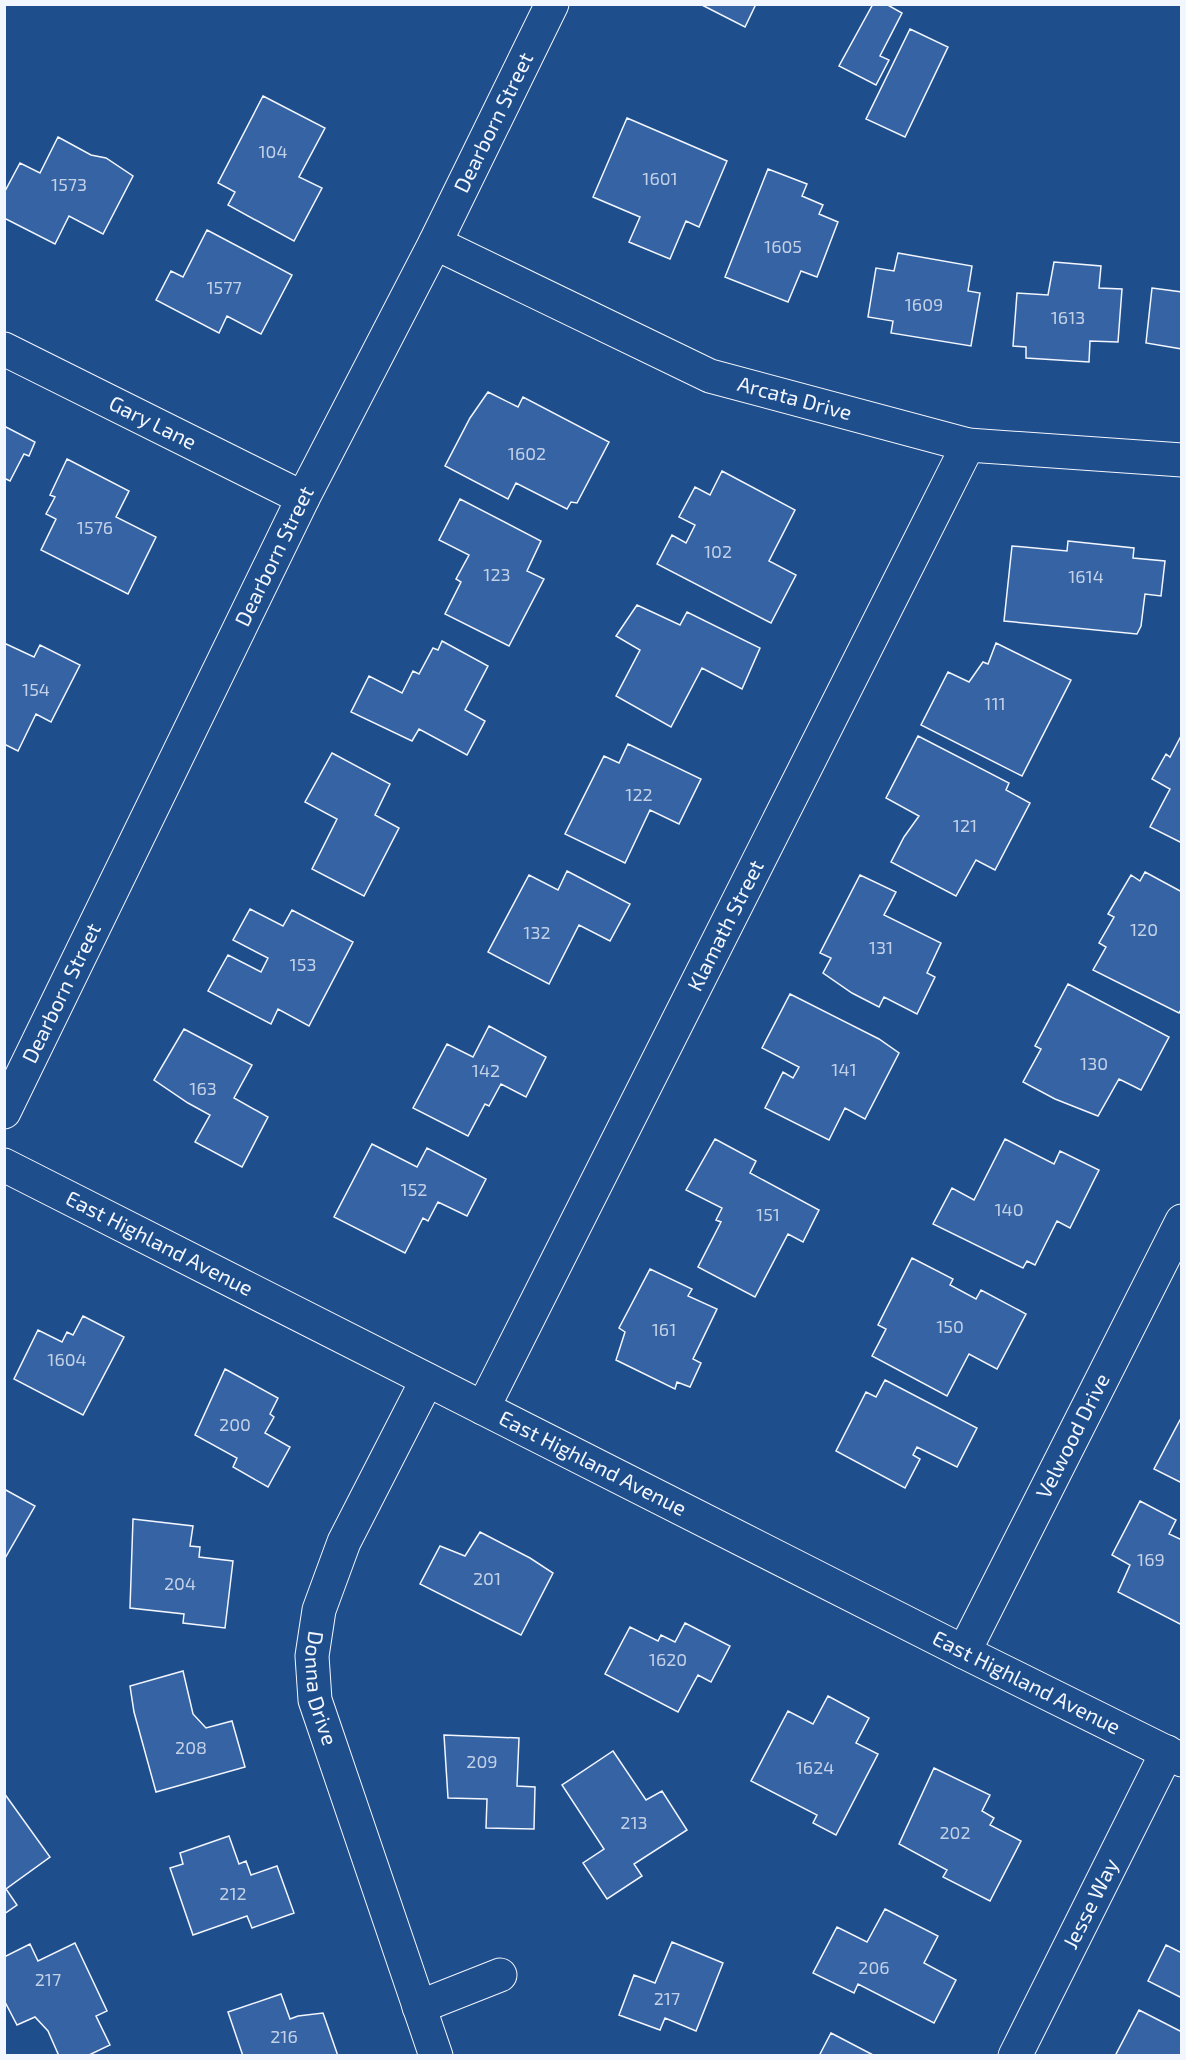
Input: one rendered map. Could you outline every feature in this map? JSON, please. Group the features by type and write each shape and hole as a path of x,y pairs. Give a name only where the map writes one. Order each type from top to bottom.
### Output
{"street":[{"name":"Dearborn Street","path":"4,1112 303,498 435,243 552,4"},
{"name":"Arcata Drive","path":"435,243 710,376 968,445 1182,460"},
{"name":"Gary Lane","path":"4,349 303,498"},
{"name":"Klamath Street","path":"483,1408 968,445"},
{"name":"East Highland Avenue","path":"4,1165 964,1653 1174,1756"},
{"name":"Velwood Drive","path":"964,1653 1182,1221"},
{"name":"Donna Drive","path":"427,1380 344,1542 319,1610 312,1656 315,1700 436,2055"},
{"name":"Jesse Way","path":"1015,2055 1174,1756"},
{"path":"419,2007 500,1975"}],"building":[{"path":"700,4 756,4 745,27"},
{"path":"873,4 886,4 902,13 880,56 889,60 876,85 839,66"},
{"path":"910,29 948,47 905,137 866,119"},
{"path":"263,96 325,128 299,177 322,188 294,241 228,205 235,192 218,183"},
{"path":"627,118 727,161 699,227 686,221 670,259 629,242 640,217 593,197"},
{"path":"58,137 91,155 106,158 133,176 103,234 69,216 55,244 4,218 4,193 20,163 40,173"},
{"path":"768,169 807,184 802,196 823,205 819,214 838,222 817,277 801,271 788,302 725,277"},
{"path":"207,230 292,275 261,334 227,316 219,333 156,300 171,271 183,277"},
{"path":"898,253 972,266 968,291 980,293 971,346 891,333 893,321 868,317 876,268 894,271"},
{"path":"1054,262 1101,266 1099,288 1122,289 1118,342 1090,341 1089,362 1026,358 1026,347 1013,346 1017,293 1048,295"},
{"path":"1152,288 1182,292 1182,349 1146,343"},
{"path":"488,392 518,407 523,397 609,442 577,503 571,502 567,509 516,483 508,499 445,466 470,418"},
{"path":"4,426 35,442 29,456 24,454 10,481 4,478"},
{"path":"67,459 129,491 116,517 156,537 128,594 41,550 56,519 46,514 55,497 50,495"},
{"path":"722,471 795,510 769,561 796,575 771,623 657,564 672,535 686,543 695,525 679,517 695,487 710,495"},
{"path":"460,499 541,541 527,571 544,579 509,646 445,614 461,582 456,579 469,555 439,540"},
{"path":"1068,541 1134,548 1133,558 1165,561 1161,596 1145,594 1141,626 1137,634 1004,621 1012,546 1067,551"},
{"path":"637,605 680,625 687,612 760,648 742,689 702,668 671,727 616,696 640,650 616,636"},
{"path":"442,641 488,666 465,710 485,721 467,755 419,729 412,741 351,712 369,676 402,693 413,671 419,674 433,648 438,650"},
{"path":"4,643 34,657 40,645 80,665 51,722 36,714 18,751 4,744"},
{"path":"996,643 1071,680 1022,776 921,725 948,672 969,682 983,662 988,664"},
{"path":"1182,734 1182,843 1150,827 1170,789 1152,779 1166,754 1170,757"},
{"path":"918,736 1009,783 1006,790 1030,803 995,870 976,860 956,896 891,862 904,837 919,816 886,798"},
{"path":"628,744 701,779 679,824 650,810 625,863 565,834 604,756 619,763"},
{"path":"332,753 390,784 375,815 399,828 364,896 312,869 337,819 305,802"},
{"path":"567,871 630,904 610,941 579,925 549,984 488,952 529,875 558,890"},
{"path":"1145,872 1182,892 1182,1008 1179,1013 1093,970 1106,947 1099,943 1114,917 1108,914 1131,875 1140,881"},
{"path":"860,875 896,892 884,915 941,943 927,973 935,977 917,1014 884,997 879,1007 852,993 823,973 831,958 820,953"},
{"path":"250,909 283,926 292,910 353,942 309,1026 278,1009 271,1024 208,991 228,955 261,972 268,958 233,940"},
{"path":"1068,984 1169,1037 1141,1090 1119,1079 1098,1116 1055,1099 1023,1082 1041,1049 1035,1046"},
{"path":"790,994 879,1039 899,1053 865,1119 845,1108 829,1140 765,1108 783,1072 793,1078 799,1067 762,1048"},
{"path":"489,1026 546,1057 526,1097 501,1084 489,1106 485,1104 468,1136 413,1108 447,1044 473,1057"},
{"path":"184,1029 252,1065 234,1098 268,1117 242,1167 195,1142 210,1115 154,1080"},
{"path":"715,1139 756,1161 750,1173 819,1210 803,1242 788,1234 755,1297 698,1267 721,1222 716,1220 722,1208 686,1190"},
{"path":"1005,1139 1054,1164 1060,1151 1099,1170 1070,1228 1057,1221 1035,1265 1027,1261 1023,1268 933,1224 952,1188 974,1200"},
{"path":"372,1144 417,1167 427,1148 486,1179 467,1216 438,1202 428,1221 423,1218 405,1253 334,1217"},
{"path":"912,1258 953,1279 950,1285 976,1299 981,1290 1026,1314 997,1369 969,1354 947,1396 872,1356 886,1329 878,1325"},
{"path":"650,1269 692,1289 688,1296 717,1309 693,1359 701,1363 690,1387 677,1382 675,1389 616,1360 625,1332 619,1328"},
{"path":"83,1316 124,1337 83,1415 14,1379 38,1330 62,1342 67,1332 73,1335"},
{"path":"225,1369 278,1398 270,1414 274,1417 265,1433 290,1447 268,1487 233,1467 237,1458 195,1435"},
{"path":"885,1380 977,1428 957,1467 917,1447 913,1455 920,1459 905,1488 836,1451 866,1392 876,1397"},
{"path":"1180,1420 1182,1421 1182,1483 1154,1469"},
{"path":"4,1489 35,1506 4,1560"},
{"path":"1140,1501 1176,1520 1169,1534 1182,1540 1182,1620 1180,1624 1118,1592 1130,1565 1112,1555"},
{"path":"133,1519 193,1526 190,1546 200,1547 199,1557 233,1561 225,1628 183,1623 184,1614 130,1608"},
{"path":"480,1532 530,1558 553,1573 521,1635 420,1584 440,1546 465,1556"},
{"path":"685,1623 730,1646 711,1682 698,1675 678,1712 605,1674 630,1627 658,1641 661,1635 675,1642"},
{"path":"183,1671 193,1714 206,1728 232,1721 245,1767 156,1792 134,1712 130,1686"},
{"path":"828,1696 869,1718 856,1743 878,1754 836,1835 813,1823 817,1815 751,1781 788,1711 813,1724"},
{"path":"444,1735 519,1738 517,1786 535,1787 534,1829 486,1828 487,1799 448,1798"},
{"path":"613,1751 646,1800 662,1791 687,1830 634,1864 642,1876 607,1899 583,1863 604,1849 562,1785"},
{"path":"934,1768 990,1795 982,1811 994,1818 990,1825 1021,1841 990,1901 943,1877 947,1870 899,1844"},
{"path":"4,1793 50,1857 6,1889 17,1905 4,1914"},
{"path":"229,1836 239,1864 246,1861 251,1875 277,1866 294,1913 252,1928 247,1916 193,1935 170,1868 183,1864 180,1853"},
{"path":"885,1909 938,1936 924,1963 956,1980 934,2023 858,1984 854,1993 813,1973 837,1927 867,1942"},
{"path":"672,1942 723,1963 696,2031 665,2018 660,2030 619,2015 634,1975 655,1983"},
{"path":"75,1943 107,2011 96,2016 110,2045 87,2056 59,2056 48,2031 35,2017 17,2025 4,2000 4,1957 30,1944 38,1961"},
{"path":"1166,1945 1182,1953 1182,1998 1148,1981"},
{"path":"281,1994 290,2019 323,2013 338,2056 243,2056 228,2012"},
{"path":"1139,2010 1182,2032 1182,2056 1115,2056"},
{"path":"831,2033 875,2056 819,2056"}]}
